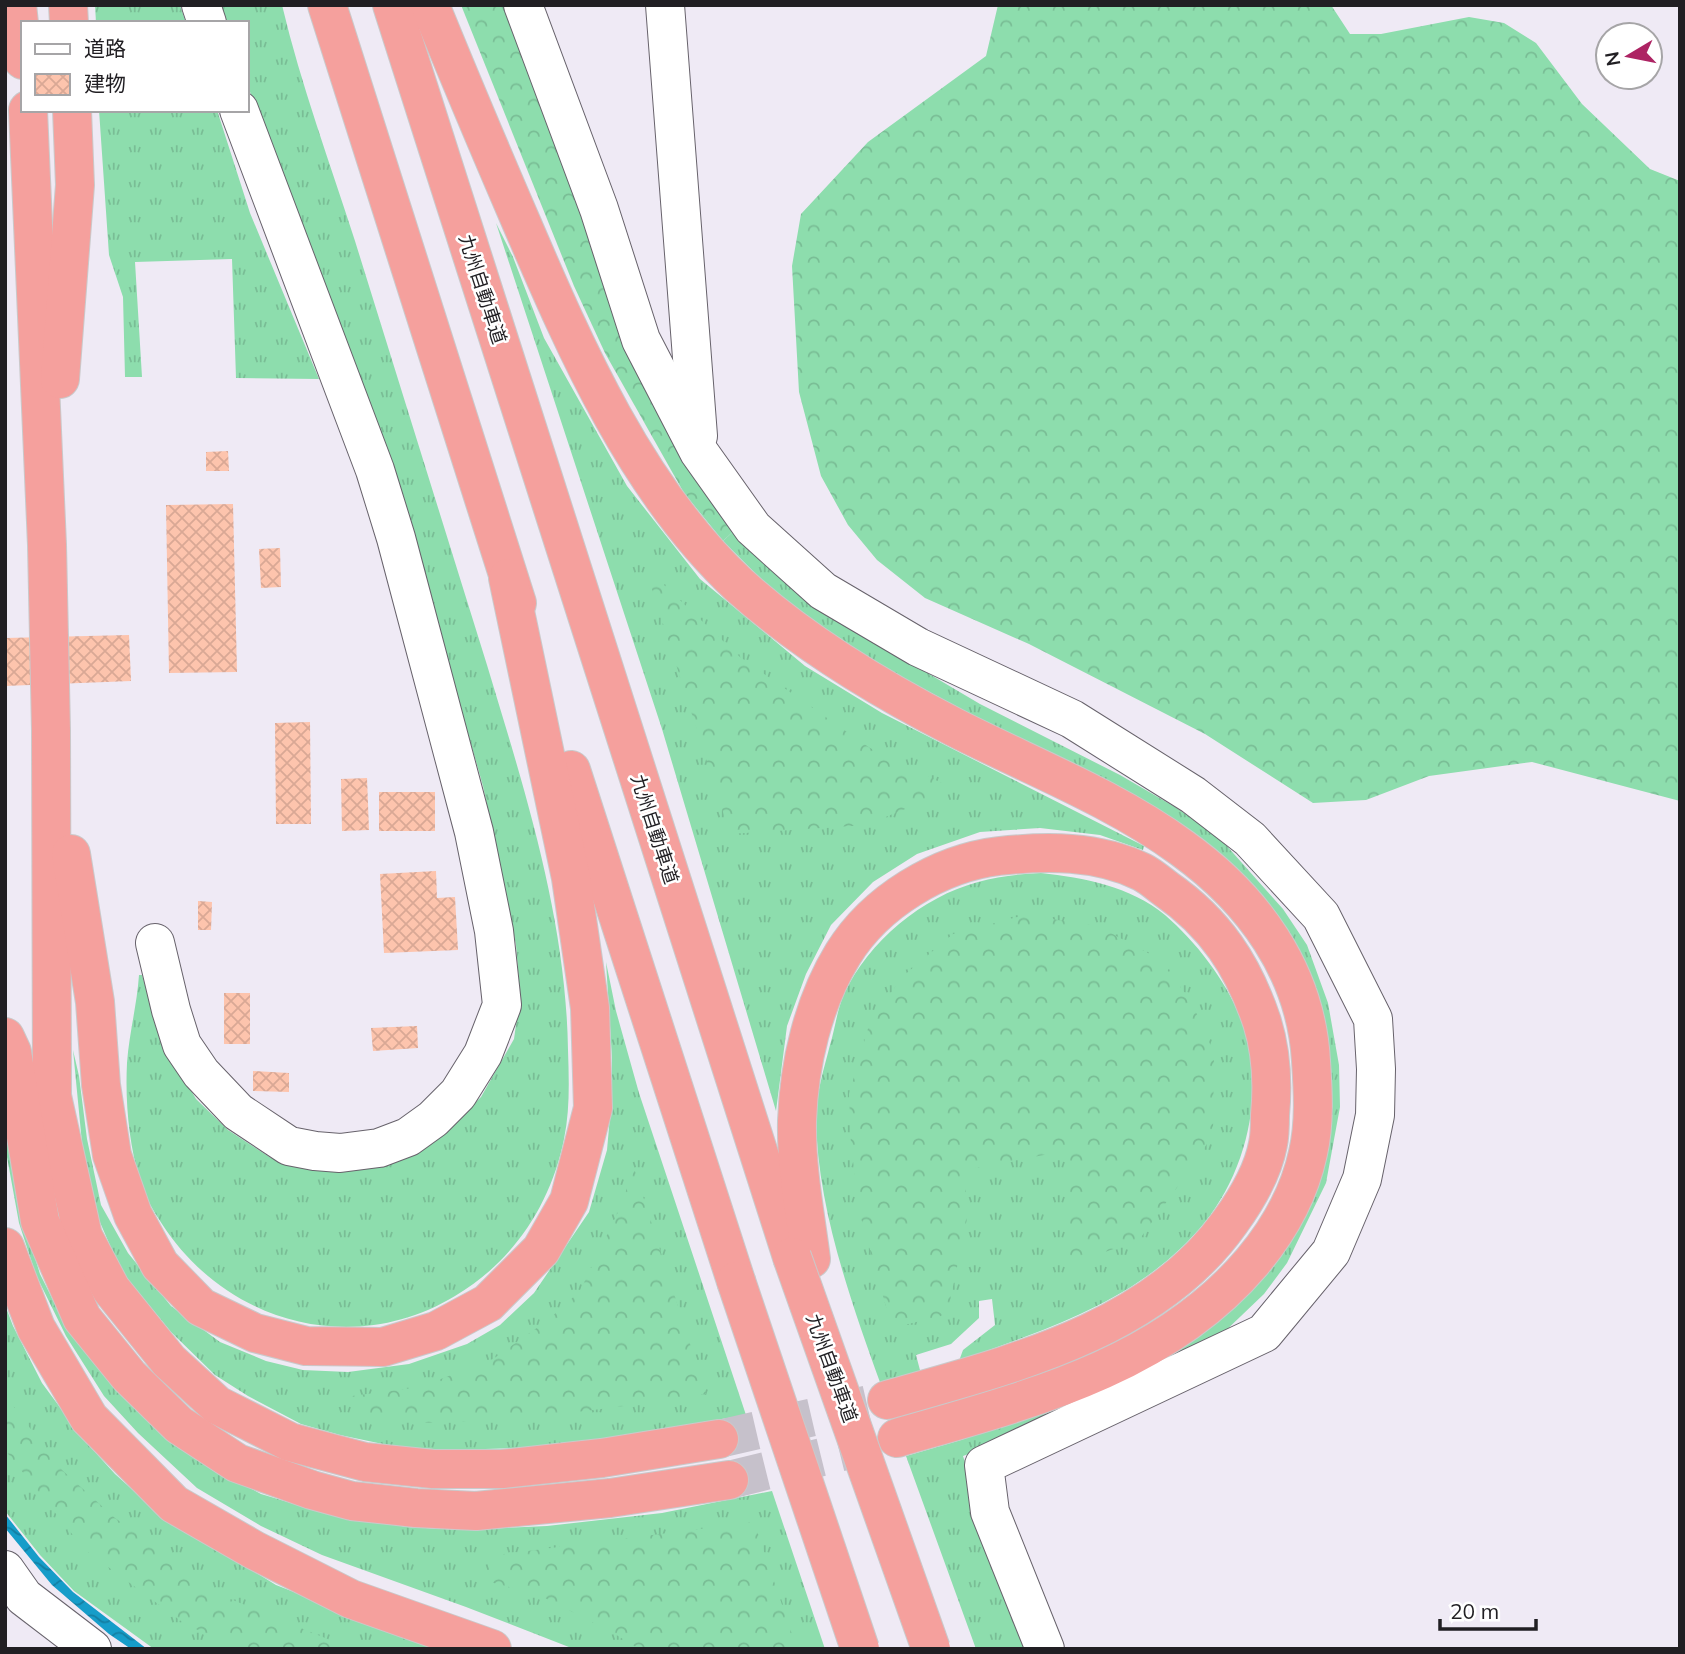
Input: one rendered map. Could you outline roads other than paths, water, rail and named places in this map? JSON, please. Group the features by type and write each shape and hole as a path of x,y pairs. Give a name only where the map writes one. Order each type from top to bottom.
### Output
{"highway":[{"path":"17,5 21,42"},
{"path":"327,5 508,578 736,1281 860,1649"},
{"name":"九州自動車道","path":"392,5 932,1649"},
{"path":"430,5 564,323 600,393 643,466 687,528 738,583 803,636 875,684 954,727 1139,819 1183,848 1223,880 1256,915 1281,954 1298,998 1310,1046 1314,1098 1309,1151 1293,1201 1270,1241 1237,1279 1201,1313 1119,1363 1018,1403 897,1438"},
{"path":"28,112 47,545 51,731 52,1096 83,1236 111,1289 169,1361 217,1405 289,1442 365,1462 433,1469 502,1469 602,1458 719,1439"},
{"path":"47,545 75,185 72,112"},
{"path":"51,731 95,1002 101,1085 112,1155 132,1214 160,1265 201,1307 255,1333 306,1346 383,1347 436,1331 488,1303 541,1250 569,1201 593,1108 590,1008 571,878 508,578"},
{"path":"802,1258 797,1122 803,1062 820,1000 844,952 880,910 928,876 984,858 1041,852 1094,856 1142,872 1184,902 1223,940 1251,989 1267,1038 1272,1092 1268,1147 1248,1198 1217,1240 1184,1274 1102,1327 1006,1365 887,1399"},
{"path":"5,1037 12,1052 40,1221 82,1318 130,1376 179,1425 237,1463 312,1490 352,1501 476,1511 610,1498 729,1480"},
{"path":"5,1247 36,1328 89,1418 174,1504 254,1550 351,1599 492,1649"}],"street":[{"path":"523,5 599,209 640,340 699,452 754,527 823,592 918,647 1072,719 1193,795 1250,839 1321,916 1373,1019 1375,1115 1362,1179 1331,1252 1264,1333 984,1465 990,1512 1045,1649"},
{"path":"665,5 699,452"},
{"path":"155,943 171,1010 183,1045 201,1073 238,1112 289,1146 315,1151 340,1153 379,1148 408,1137 433,1119 458,1094 483,1054 502,1005 494,931 474,832 396,538 375,470 240,112"},
{"path":"5,1570 24,1597 92,1649"}],"water":[{"path":"5,1514 39,1557 73,1592 147,1649 131,1649 109,1634 52,1585 5,1528"}],"tunnel":[{"path":"719,1439 887,1400"},
{"path":"729,1480 891,1440"}]}
